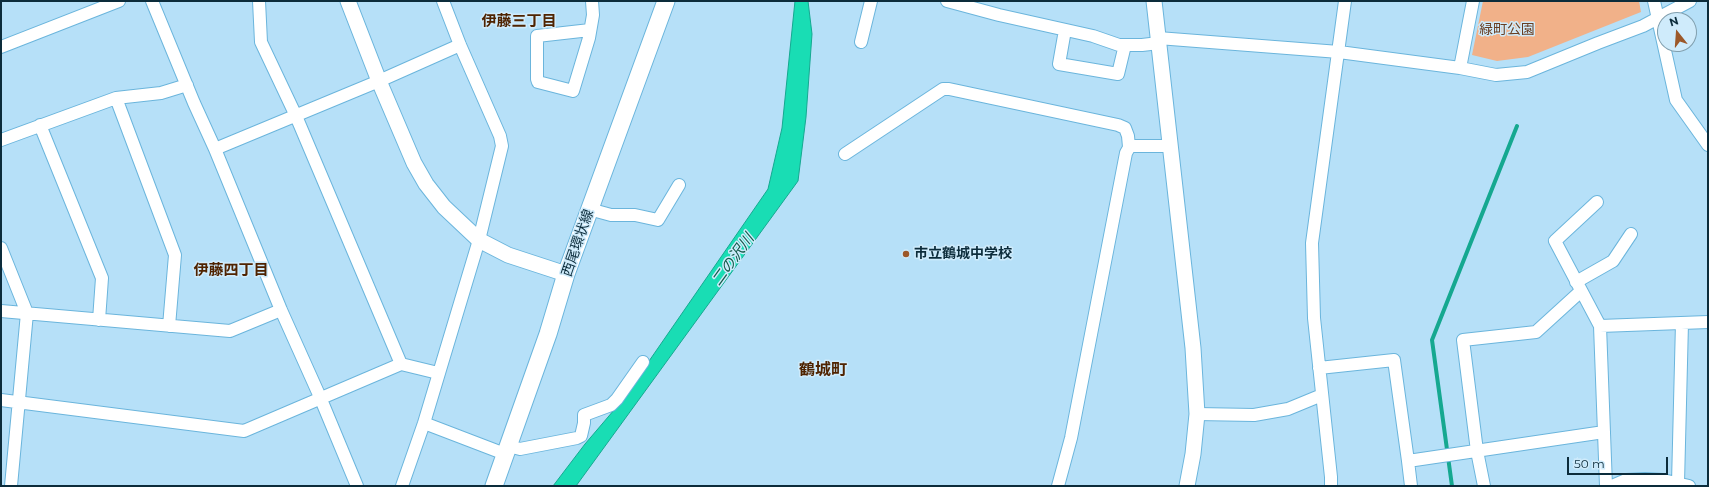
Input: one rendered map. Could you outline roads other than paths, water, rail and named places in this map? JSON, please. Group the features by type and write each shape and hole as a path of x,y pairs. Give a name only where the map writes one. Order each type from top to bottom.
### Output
{"main road":[{"name":"西尾環状線","path":"494,486 548,334 566,274 666,1"}],"street":[{"path":"1,47 118,1"},
{"path":"152,1 281,310 320,397 357,486"},
{"path":"259,1 261,42 296,116 401,364"},
{"path":"348,1 379,81 414,163 426,184 444,207 478,240 508,255 566,274"},
{"path":"402,486 424,423 478,240 502,146 500,136 460,45 443,1"},
{"path":"590,30 537,36 538,82 573,91 590,30 593,15 592,1"},
{"path":"861,42 871,1"},
{"path":"947,1 999,15 1093,36 1119,45 1142,45 1158,40 1339,52 1460,68 1496,75 1527,72 1657,20"},
{"path":"1154,1 1169,146 1193,348 1196,414 1193,454 1186,486"},
{"path":"1331,486 1314,318 1312,243 1346,1"},
{"path":"1460,68 1473,1"},
{"path":"1654,1 1657,14"},
{"path":"1670,12 1690,1"},
{"path":"1065,30 1059,64 1118,74 1126,45"},
{"path":"215,149 379,81 460,45"},
{"path":"1665,52 1676,100 1708,145"},
{"path":"1,140 116,98 161,93 187,85"},
{"path":"845,154 943,89 949,89 1118,125 1125,128 1128,136 1129,147 1126,152 1071,438 1058,486"},
{"path":"116,98 176,254 169,326"},
{"path":"40,125 102,278 99,320"},
{"path":"1129,147 1169,146"},
{"path":"590,209 611,215 635,215 658,220 679,185"},
{"path":"1597,202 1555,241 1600,326 1606,486"},
{"path":"1484,486 1477,451 1463,340 1536,332 1579,286 1613,261 1631,234"},
{"path":"1,248 27,313 11,486"},
{"path":"1,311 230,332 281,310"},
{"path":"1600,326 1708,322"},
{"path":"1612,486 1626,480 1645,479 1663,480 1684,485 1682,323"},
{"path":"1319,368 1394,360 1411,486"},
{"path":"424,423 507,450 520,449 576,438 581,436 584,416 611,405 643,362"},
{"path":"1,400 19,401 244,431 320,397 401,364 438,373"},
{"path":"1196,414 1254,415 1288,409 1322,395"},
{"path":"1408,461 1604,432"}],"water":[{"name":"二の沢川","path":"795,1 808,1 812,34 806,117 798,181 576,486 553,486 585,444 620,403 768,189 782,128"}],"waterway":[{"path":"1452,486 1432,340 1517,126"}],"place":[{"name":"市立鶴城中学校","path":"906,254"}],"district":[{"name":"伊藤三丁目","path":"519,22"},
{"name":"伊藤四丁目","path":"231,271"},
{"name":"鶴城町","path":"823,370"}],"park label":[{"name":"緑町公園","path":"1507,30"}]}
